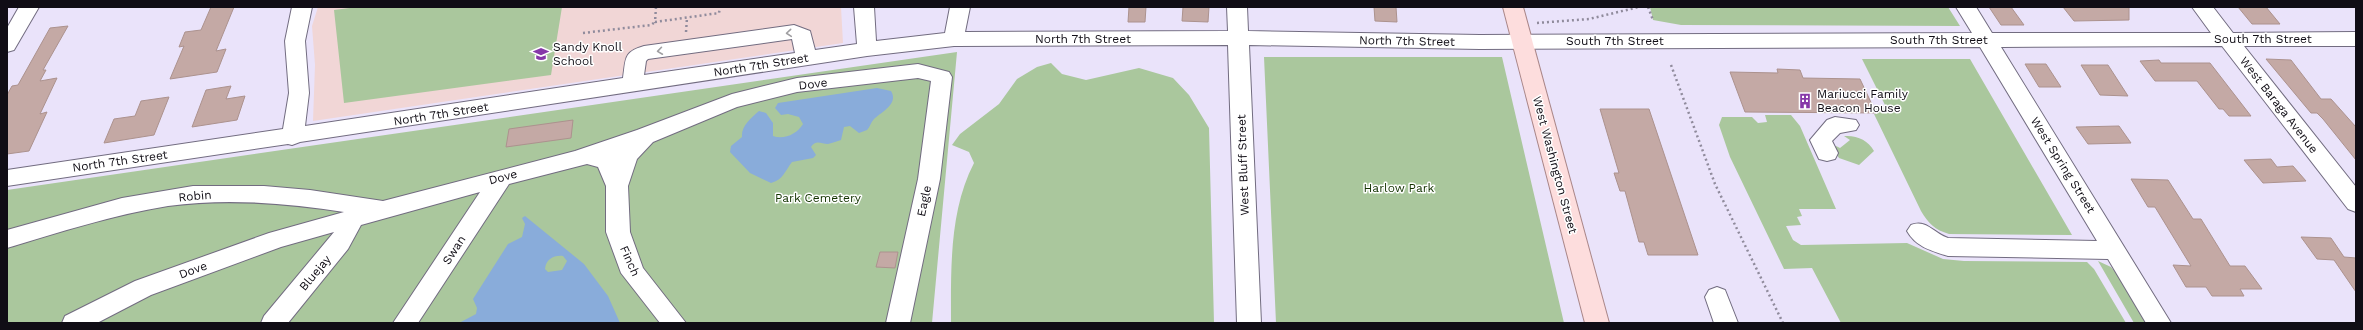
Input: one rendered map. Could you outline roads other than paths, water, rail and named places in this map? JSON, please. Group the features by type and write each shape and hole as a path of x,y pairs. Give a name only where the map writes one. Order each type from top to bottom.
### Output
{"main road":[{"name":"West Washington Street","path":"1513,7 1597,323"}],"street":[{"path":"7,45 29,7"},
{"path":"292,137 299,93 295,40 302,7"},
{"path":"864,7 867,49"},
{"path":"954,39 960,7"},
{"name":"West Bluff Street","path":"1237,7 1249,323"},
{"name":"West Spring Street","path":"1966,7 2158,323"},
{"name":"West Baraga Avenue","path":"2202,7 2356,203"},
{"path":"633,85 636,57 644,53 794,32 803,36 805,40 806,58"},
{"name":"North 7th Street","path":"7,178 292,137 867,49 954,39 1238,38 1522,42"},
{"name":"South 7th Street","path":"1522,42 2356,39"},
{"path":"740,68 741,99"},
{"name":"Dove","path":"74,323 143,288 277,239 387,210 502,177 587,156 645,136 741,99 797,85 918,71 942,77"},
{"name":"Eagle","path":"898,323 929,179 942,77"},
{"path":"1827,153 1821,140 1835,125 1848,125"},
{"name":"Finch","path":"645,136 627,156 617,186 618,232 632,273 674,323"},
{"name":"Finch","path":"587,156 607,161 617,186"},
{"name":"Swan","path":"406,323 502,177"},
{"name":"Robin","path":"7,239 127,206 192,195 267,193 387,210"},
{"name":"Bluejay","path":"273,323 340,243 352,219"},
{"path":"1919,231 1932,242 1948,247 2115,250"},
{"path":"1717,297 1726,323"}],"water":[{"path":"877,88 891,91 893,100 888,107 873,120 867,130 859,133 850,126 844,127 841,140 828,144 819,142 815,143 811,147 816,155 813,158 792,162 783,175 775,182 771,183 750,173 730,152 731,146 742,137 743,129 747,122 759,111 766,113 773,123 773,136 786,137 797,131 803,124 799,117 788,114 781,115 775,108 778,103"},
{"path":"525,216 584,264 608,296 620,323 459,323 476,314 477,308 473,299 508,244 522,237 525,224 522,218","holes":["563,256 567,261 562,270 548,272 545,269 551,258"]}],"place":[{"name":"Sandy Knoll School","path":"541,54"},
{"name":"Mariucci Family Beacon House","path":"1805,101"}],"park label":[{"name":"Harlow Park","path":"1399,188"},
{"name":"Park Cemetery","path":"818,198"}]}
